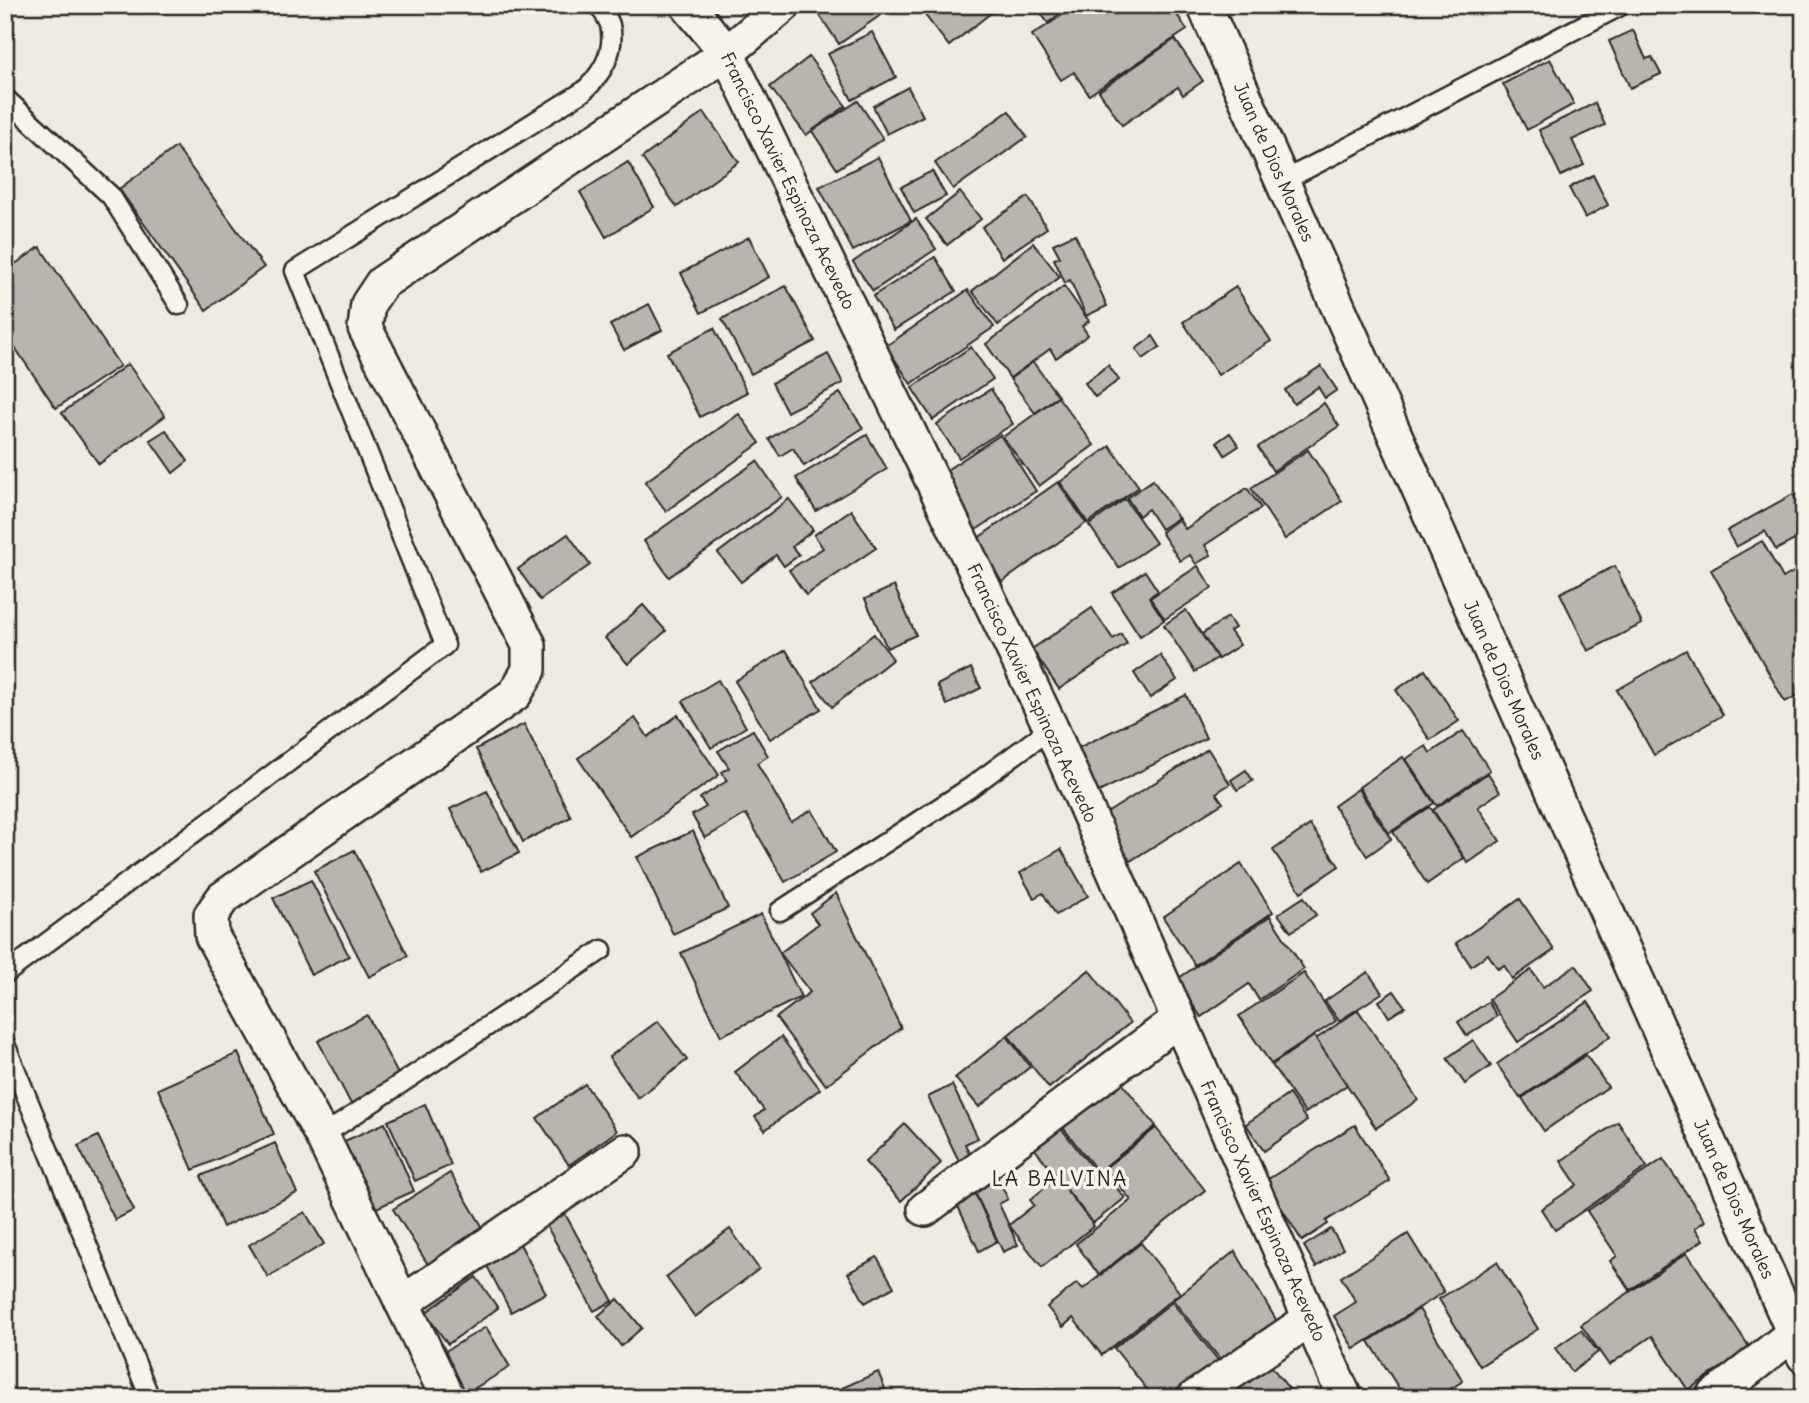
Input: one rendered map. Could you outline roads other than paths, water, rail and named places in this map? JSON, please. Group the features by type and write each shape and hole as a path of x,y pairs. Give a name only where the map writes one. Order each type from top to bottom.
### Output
{"street":[{"name":"Francisco Xavier Espinoza Acevedo","path":"687,5 727,53 1051,728 1345,1398"},
{"path":"448,1398 322,1136 212,936 211,915 223,898 515,694 528,670 529,645 365,328 368,304 382,283 727,53 784,5"},
{"name":"Juan de Dios Morales","path":"1204,5 1799,1345"},
{"path":"925,1209 1179,1019"},
{"path":"402,1303 625,1151"},
{"path":"1194,1398 1310,1319"},
{"path":"1712,1398 1799,1345"}],"lane":[{"path":"5,974 445,645 295,271 584,91 598,75 609,55 610,23 598,5"},
{"path":"1283,181 1622,5"},
{"path":"5,98 111,196 179,305"},
{"path":"780,911 971,787 1051,728"},
{"path":"322,1136 602,950"},
{"path":"5,1044 150,1398"}],"district":[{"name":"LA BALVINA","path":"1060,1179"}]}
